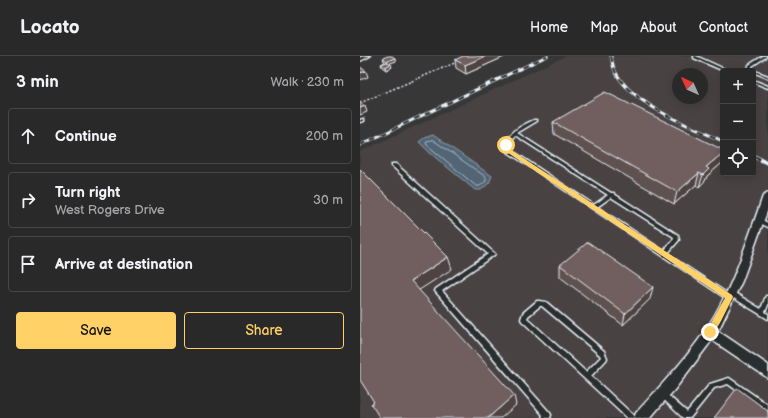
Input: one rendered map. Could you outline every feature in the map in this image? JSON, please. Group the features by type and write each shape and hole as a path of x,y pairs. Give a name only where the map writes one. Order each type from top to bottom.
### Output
{"street":[{"path":"360,59 367,56"},
{"path":"641,418 662,395 719,319 763,223 768,196"},
{"path":"710,332 768,372"}],"lane":[{"path":"750,68 750,66 765,56"},
{"path":"696,57 720,68"},
{"path":"756,72 768,78"},
{"path":"756,82 768,87"},
{"path":"535,121 508,138 506,145 509,151 664,254 768,317"},
{"path":"514,133 676,236 676,240 664,254"},
{"path":"394,165 492,254 438,291 548,417"},
{"path":"594,208 612,194"},
{"path":"762,313 768,298"},
{"path":"586,376 604,358 602,353 544,304 539,304 525,315 524,319 586,376 632,418"},
{"path":"662,395 687,417 712,386 729,381 768,409"}],"path":[{"path":"360,103 458,62"}],"shaded area":[{"path":"566,56 768,56 768,418 360,418 360,152"}],"water":[{"path":"433,135 492,176 489,183 481,190 475,190 419,142 424,138"}],"building":[{"path":"388,56 395,58 387,61 383,58"},
{"path":"463,56 486,56 465,65 455,60"},
{"path":"387,62 391,64 385,67 381,64"},
{"path":"360,67 366,71 360,73"},
{"path":"605,92 720,149 720,155 706,167 709,169 703,175 699,173 677,192 553,122"},
{"path":"360,102 365,106 360,108"},
{"path":"360,169 448,257 411,281 514,395 488,418 380,418 371,404 374,402 360,380"},
{"path":"588,242 653,287 625,314 560,265"},
{"path":"737,388 768,411 768,418 714,418"}],"railway":[{"path":"360,145 547,56"},
{"path":"611,56 615,71 623,83 634,94 663,113 721,140"},
{"path":"756,157 768,163"}],"route":[{"path":"506,145 509,151 729,297 719,319 710,332"}]}
